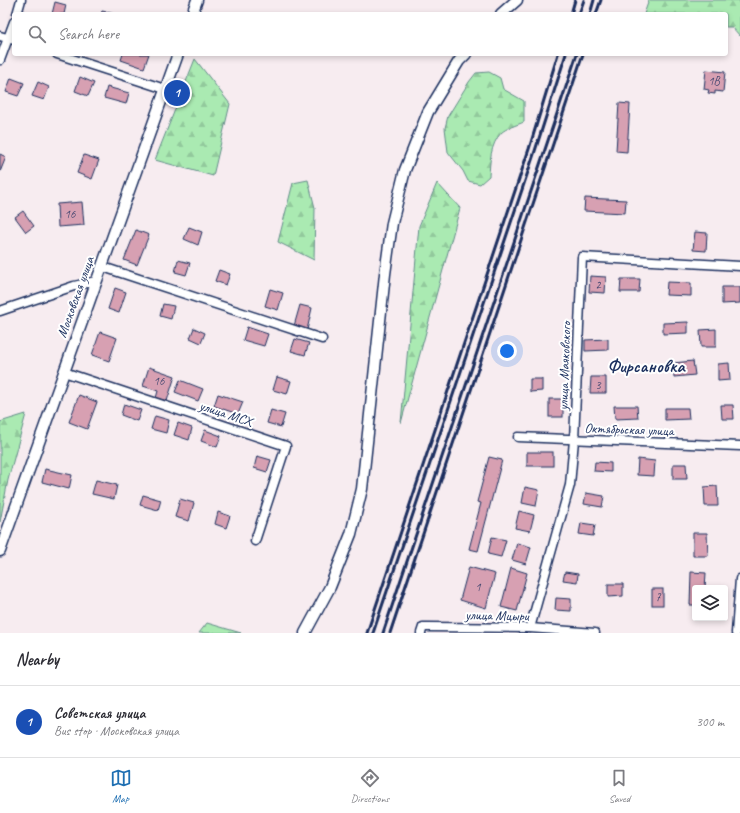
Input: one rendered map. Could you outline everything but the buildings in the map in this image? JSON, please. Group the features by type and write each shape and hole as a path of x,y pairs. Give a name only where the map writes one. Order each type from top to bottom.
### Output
{"street":[{"path":"17,12 21,0"},
{"path":"193,12 197,0"},
{"path":"503,12 516,0"},
{"path":"0,36 11,39 0,60"},
{"path":"63,56 165,89"},
{"name":"Московская улица","path":"0,551 177,56"},
{"path":"307,630 330,587 351,534 362,489 385,274 392,223 405,170 428,112 464,56"},
{"name":"улица Маяковского","path":"530,628 570,485 574,440 582,257 740,266"},
{"path":"102,264 106,268 322,339"},
{"path":"0,311 74,286 96,281"},
{"name":"улица МСХ","path":"64,372 286,446 255,542"},
{"name":"Октябрьская улица","path":"518,438 740,446"},
{"path":"736,633 740,579"},
{"name":"улица Мцыри","path":"422,630 517,630 530,628 595,633"}],"green space":[{"path":"649,0 740,0 740,36 732,27 728,27 728,12 645,12"},
{"path":"195,59 230,104 213,176 155,160"},
{"path":"489,72 500,78 503,89 524,101 524,122 506,130 497,138 491,154 489,176 480,184 468,181 463,171 448,152 445,128 448,116 476,73"},
{"path":"308,180 315,208 314,260 278,242 293,183"},
{"path":"437,183 460,208 401,423 419,226"},
{"path":"26,414 8,480 0,522 0,422"},
{"path":"207,623 241,633 199,633"}],"railway":[{"path":"572,12 575,0"},
{"path":"580,12 584,0"},
{"path":"591,12 594,0"},
{"path":"597,12 601,0"},
{"path":"367,633 529,149 557,56"},
{"path":"373,633 535,151 565,56"},
{"path":"383,633 576,56"},
{"path":"390,633 582,56"}],"place":[{"name":"Советская улица","path":"177,93"}],"district":[{"name":"Фирсановка","path":"646,366"}]}
